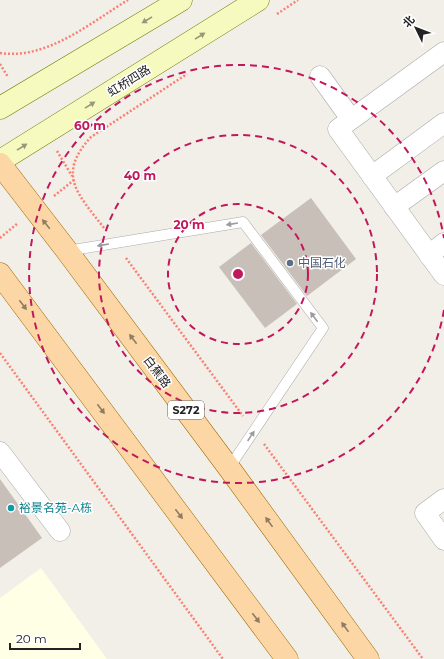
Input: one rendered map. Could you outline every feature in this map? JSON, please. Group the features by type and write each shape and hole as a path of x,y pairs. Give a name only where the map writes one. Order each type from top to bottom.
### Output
{"main road":[{"name":"白蕉路","path":"0,163 229,468 368,659"},
{"path":"0,274 287,659"}],"street":[{"path":"0,108 181,0"},
{"name":"虹桥四路","path":"0,163 258,0"},
{"path":"444,52 338,129 394,207 437,249 444,274"},
{"path":"320,76 351,119"},
{"path":"372,176 444,123"},
{"path":"394,207 444,170"},
{"path":"0,452 60,531"},
{"path":"444,499 425,513 444,540"}],"lane":[{"path":"67,251 243,222 323,328 229,468"}],"path":[{"path":"0,53 32,52 59,42 128,0"},
{"path":"91,137 79,150 72,164 72,176 77,190 423,659"},
{"path":"0,353 223,659"}],"shaded area":[{"path":"41,568 107,659 0,659 0,598"}],"building":[{"path":"311,198 356,259 307,296 261,235"},
{"path":"251,243 297,304 265,328 219,267"},
{"name":"裕景名苑-A栋","path":"0,479 42,538 0,568"}],"place":[{"name":"中国石化","path":"290,263"},
{"name":"裕景名苑-A栋","path":"11,508"}]}
